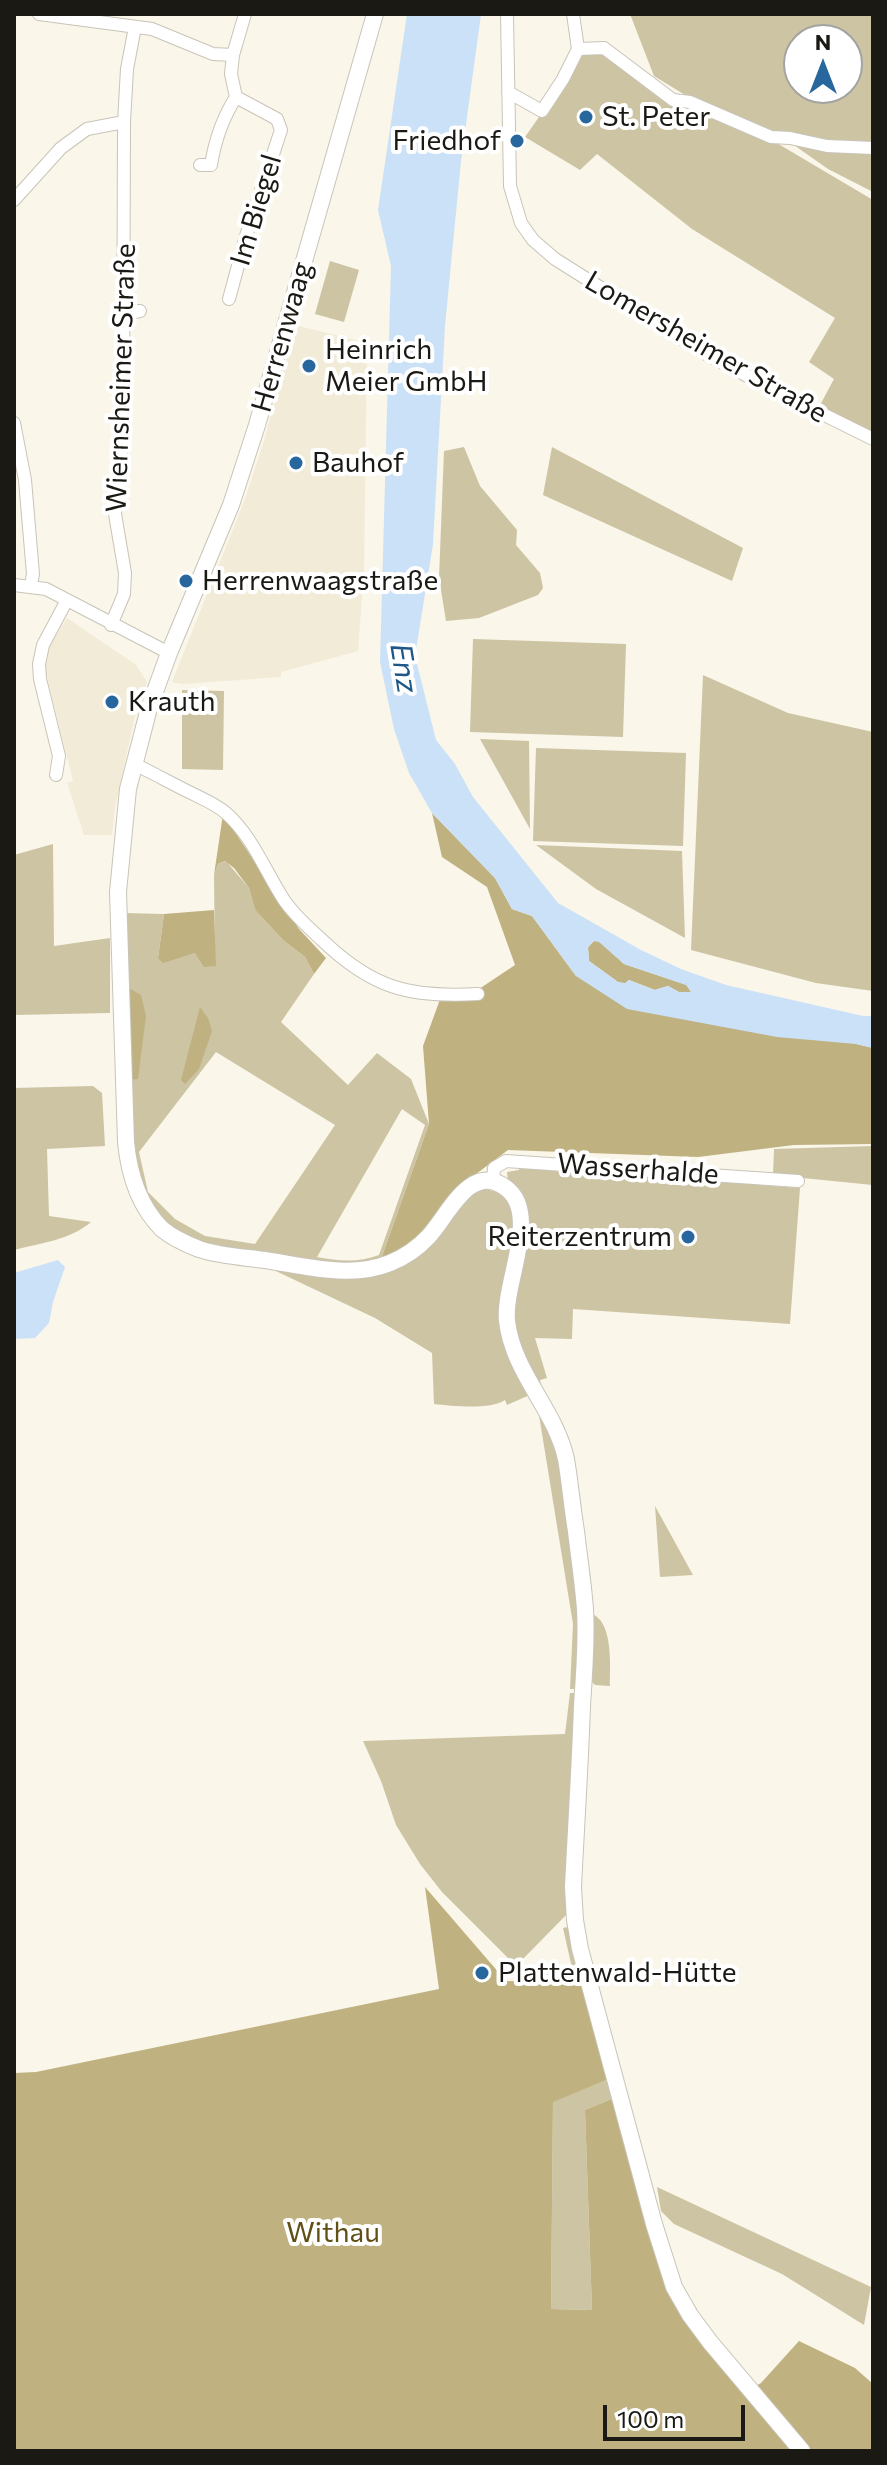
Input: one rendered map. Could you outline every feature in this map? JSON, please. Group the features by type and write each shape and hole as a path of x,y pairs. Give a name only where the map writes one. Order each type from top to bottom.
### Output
{"main road":[{"name":"Herrenwaag","path":"169,653 231,505 253,439 375,14"},
{"path":"169,653 149,708 128,789 118,892 126,1142 128,1165 136,1189 152,1218 163,1230 186,1244 211,1252 338,1271 373,1269 405,1256 431,1234 468,1187 479,1182 493,1182 508,1189 516,1200 520,1210 520,1236 507,1303 510,1335 519,1362 556,1429 565,1455 585,1610 573,1887 580,1949 674,2287 710,2342 802,2451"}],"street":[{"path":"39,14 129,22 213,54 233,55"},
{"path":"236,97 231,74 233,55 245,14"},
{"path":"507,14 508,92 542,111 578,49 573,14"},
{"name":"Wiernsheimer Straße","path":"111,625 124,594 125,573 115,514 123,426 124,122 129,22"},
{"path":"578,49 604,48 673,100 690,102 771,137 827,146 873,148"},
{"name":"Lomersheimer Straße","path":"508,92 509,169 513,199 521,223 542,249 706,354 873,439"},
{"name":"Im Biegel","path":"200,165 211,165 218,132 236,97 277,119 281,130 229,299"},
{"path":"14,200 61,148 87,129 124,122"},
{"path":"124,314 140,311"},
{"path":"14,423 25,480 33,574 31,585"},
{"path":"14,585 46,589 169,653"},
{"path":"56,775 59,756 39,664 43,645 67,600"},
{"path":"134,764 226,813 262,859 283,899 297,916 361,973 391,987 416,993 448,996 478,994"},
{"name":"Wasserhalde","path":"493,1182 494,1168 506,1161 798,1181"}],"shaded area":[{"path":"630,14 873,14 873,192 828,169 774,131 690,98 654,76"},
{"path":"604,49 679,111 690,105 770,139 873,200 873,437 819,407 834,379 809,362 835,318 692,229 597,154 580,170 525,137 547,111 581,58 581,50"},
{"path":"330,261 359,270 344,322 315,314"},
{"path":"295,325 367,343 364,569 358,651 281,672 281,677 183,684 172,682 245,499"},
{"path":"464,447 480,486 517,530 516,545 540,573 543,588 538,595 479,618 446,621 439,578 444,451"},
{"path":"552,447 743,548 732,581 543,495"},
{"path":"67,618 136,665 147,682 134,720 112,835 84,835 67,783 73,781 44,664 51,643"},
{"path":"473,639 626,644 623,737 470,732"},
{"path":"703,675 788,713 873,732 873,991 816,983 691,950"},
{"path":"182,690 224,691 223,770 182,769"},
{"path":"480,739 529,741 530,829"},
{"path":"536,748 686,753 683,846 533,841"},
{"path":"53,844 54,946 110,938 110,1013 14,1015 14,855"},
{"path":"536,845 682,851 685,938 596,889"},
{"path":"226,861 249,888 255,910 284,941 305,957 314,974 281,1022 348,1085 377,1053 411,1079 429,1124 380,1262 358,1266 225,1251 172,1230 150,1207 134,1169 125,986 125,913 164,914 158,958 195,953 215,965 214,875 218,864","holes":["216,1052 335,1125 255,1244 205,1236 175,1219 148,1192 139,1152","402,1109 425,1125 379,1255 348,1260 317,1257"]},
{"path":"93,1086 102,1093 105,1146 47,1149 49,1216 91,1222 65,1237 14,1250 14,1088"},
{"path":"873,1146 873,1185 773,1175 774,1149"},
{"name":"Reiterzentrum","path":"520,1163 586,1172 800,1188 790,1324 573,1309 572,1339 535,1338 547,1378 540,1380 541,1386 535,1383 513,1328 522,1195 513,1183 508,1182 507,1172 519,1170"},
{"path":"475,1190 500,1193 510,1204 515,1225 503,1305 558,1446 579,1601 579,1689 570,1689 573,1624 539,1415 532,1394 507,1405 505,1400 481,1406 434,1404 432,1353 375,1318 261,1264 361,1274"},
{"path":"655,1506 693,1575 660,1577"},
{"path":"588,1613 596,1616 606,1633 610,1686 595,1685 590,1680"},
{"path":"570,1693 578,1693 569,1912 519,1963 511,1961 442,1892 420,1864 396,1825 363,1741 565,1734"},
{"path":"568,1927 586,1983 519,1982 519,1971 574,1977 563,1928"},
{"path":"611,2078 616,2097 585,2110 592,2310 551,2309 553,2101"},
{"path":"657,2187 871,2287 864,2325 782,2274 674,2224 661,2211"}],"green space":[{"path":"432,813 495,878 512,909 532,916 576,976 873,1048 873,1144 794,1145 698,1157 508,1150 468,1180 416,1243 380,1262 429,1124 423,1046 442,994 473,993 515,965 487,887 442,857"},
{"path":"223,814 299,929 326,958 314,974 305,957 284,941 255,910 249,888 234,868 225,861 218,864 214,875"},
{"path":"214,910 216,966 204,967 195,953 163,963 158,958 164,914"},
{"path":"599,941 624,964 687,985 691,992 679,992 668,986 655,990 629,980 625,984 618,982 589,961 588,947"},
{"path":"125,986 141,995 146,1016 138,1079 129,1080"},
{"path":"200,1007 212,1031 199,1069 185,1084 181,1080"},
{"name":"Withau","path":"425,1887 506,1981 586,1983 611,2078 553,2102 551,2309 592,2310 585,2110 616,2097 668,2282 748,2391 761,2383 799,2341 855,2368 873,2384 873,2451 14,2451 14,2073 36,2072 439,1989"}],"water":[{"name":"Enz","path":"407,14 481,14 461,161 445,326 433,544 415,656 436,740 455,764 473,797 558,903 681,969 726,985 873,1016 873,1048 777,1037 627,1009 576,976 532,916 512,909 495,878 432,813 409,773 394,729 380,662 391,266 378,210","holes":["593,941 599,942 624,964 686,985 691,992 679,992 668,986 654,990 629,980 618,982 589,961 588,948"]},
{"path":"58,1260 65,1267 49,1323 35,1338 14,1339 14,1273"}],"place":[{"name":"St. Peter","path":"586,117"},
{"name":"Friedhof","path":"517,141"},
{"name":"Heinrich Meier GmbH","path":"309,366"},
{"name":"Bauhof","path":"296,463"},
{"name":"Herrenwaagstraße","path":"186,581"},
{"name":"Krauth","path":"112,702"},
{"name":"Reiterzentrum","path":"688,1237"},
{"name":"Plattenwald-Hütte","path":"482,1973"}]}
